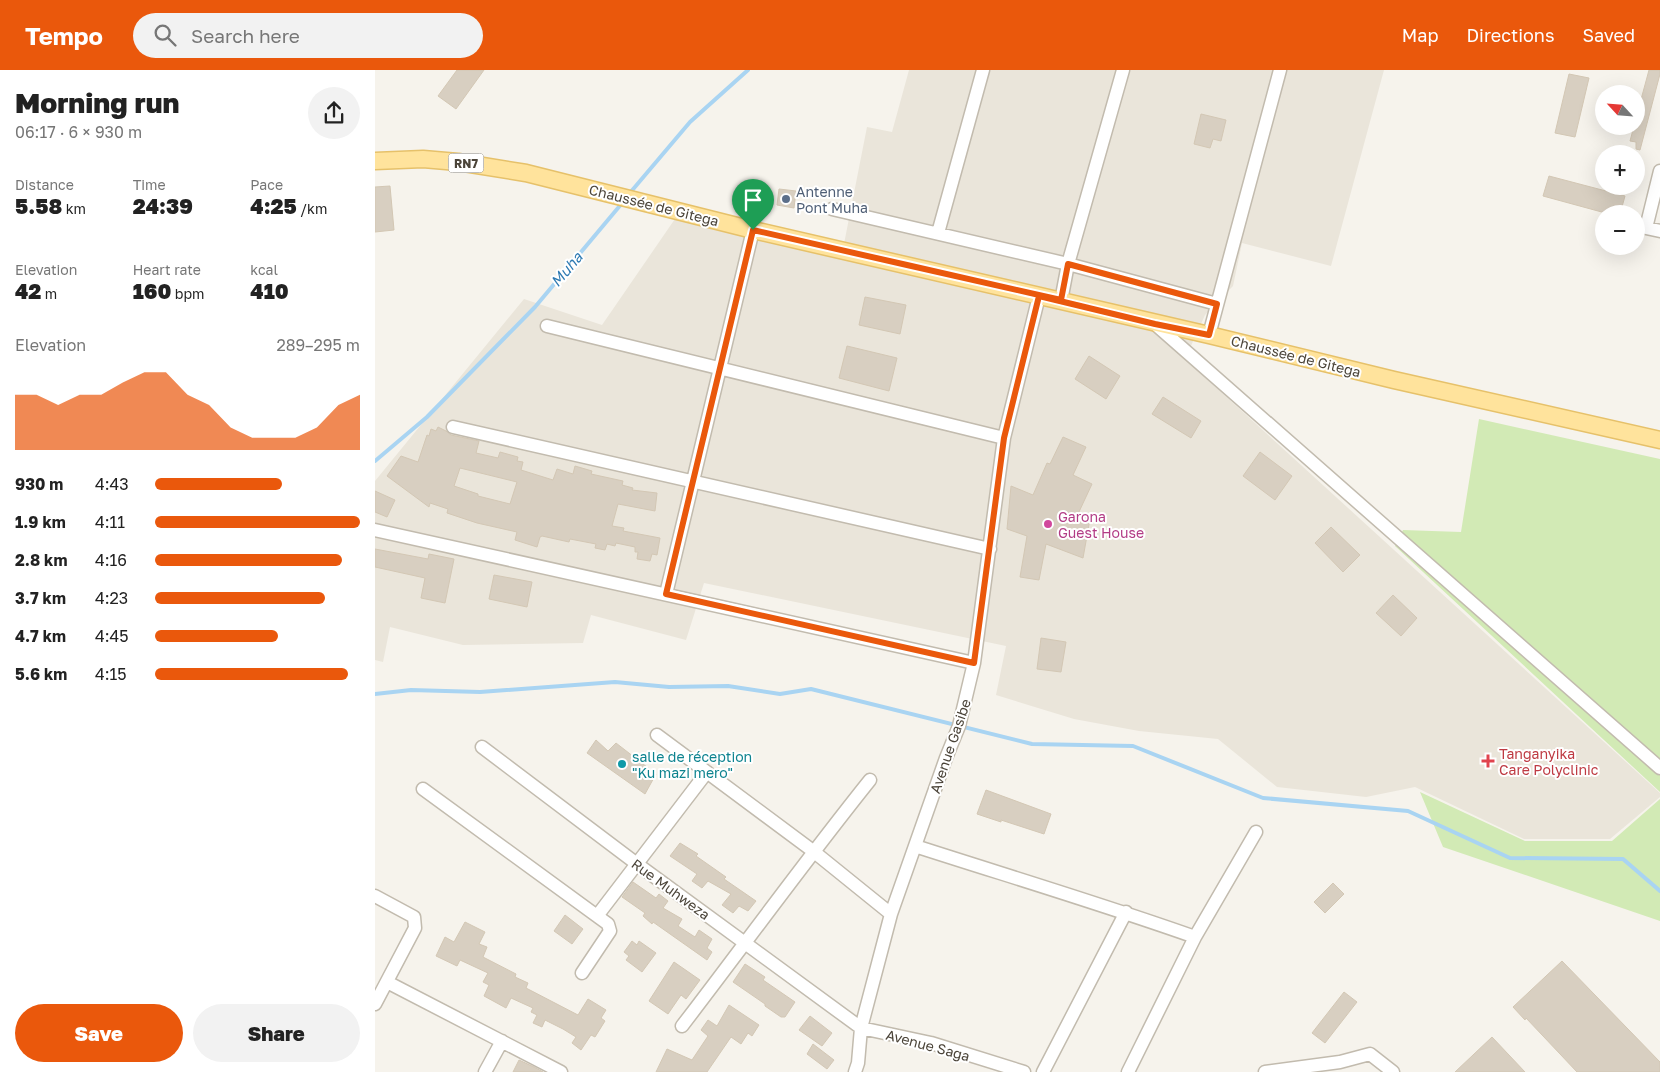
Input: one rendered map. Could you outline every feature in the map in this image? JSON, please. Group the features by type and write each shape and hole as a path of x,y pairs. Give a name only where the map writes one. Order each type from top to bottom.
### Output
{"main road":[{"name":"Chaussée de Gitega","path":"375,161 423,159 458,162 526,173 753,230 1061,300 1394,380 1660,440"}],"street":[{"path":"938,233 983,70"},
{"path":"1061,300 1068,264 1123,70"},
{"path":"1209,335 1280,70"},
{"path":"1660,171 1646,228 1660,231"},
{"path":"832,209 1068,264 1217,304"},
{"path":"666,594 753,230"},
{"name":"Avenue Gasibe","path":"855,1072 859,1063 861,1028 891,914 959,726 974,663 1004,438 1039,296"},
{"path":"1155,324 1660,768"},
{"path":"547,326 1004,438"},
{"path":"453,427 692,483 990,549"},
{"path":"375,530 974,663"},
{"path":"657,735 813,851 891,914"},
{"name":"Rue Muhweza","path":"482,747 637,864 861,1028"},
{"path":"597,916 707,772"},
{"path":"682,1026 813,851 870,780"},
{"path":"423,789 608,924 610,930 582,973"},
{"path":"1128,1072 1195,937 1256,832"},
{"path":"915,846 1059,893 1126,912 1195,937"},
{"path":"375,896 409,913 414,917 416,924 375,1004"},
{"path":"1043,1072 1126,912"},
{"path":"387,982 561,1072"},
{"name":"Avenue Saga","path":"861,1028 931,1043 1024,1072"},
{"path":"485,1072 502,1040"},
{"path":"1265,1072 1340,1062 1370,1054 1393,1072"}],"shaded area":[{"path":"909,70 1384,70 1331,266 1242,243 1233,286 1205,315 1185,359 1660,793 1660,797 1610,839 1524,839 1415,787 1366,797 1277,787 1218,739 1139,731 1074,719 996,695 1006,646 704,583 686,640 591,615 583,643 463,645 390,627 383,662 375,660 375,481 524,299 602,325 677,216 842,254 867,127 892,132"}],"green space":[{"path":"1479,419 1660,459 1660,792 1395,546 1403,530 1461,532"},
{"path":"1420,792 1525,841 1612,841 1660,799 1660,921 1443,847"}],"building":[{"path":"457,70 484,70 456,109 438,96"},
{"path":"1649,70 1660,70 1645,131 1645,85"},
{"path":"1569,74 1589,78 1575,137 1555,133"},
{"path":"1201,114 1226,120 1221,141 1213,139 1210,148 1194,144"},
{"path":"1632,135 1644,135 1641,145 1636,145 1636,142 1630,141"},
{"path":"1549,176 1595,188 1595,195 1625,196 1622,205 1595,205 1595,210 1543,196"},
{"path":"390,186 394,230 375,232 375,187"},
{"path":"779,189 796,191 794,208 777,205"},
{"path":"865,297 906,305 900,334 859,325"},
{"path":"847,346 897,358 889,391 839,378"},
{"path":"1089,356 1120,376 1106,399 1075,379"},
{"path":"1163,397 1201,421 1191,438 1152,414"},
{"path":"438,427 451,435 479,441 476,453 498,458 500,452 518,457 517,461 523,462 521,470 553,480 557,469 573,474 575,466 592,471 591,474 623,481 622,485 633,488 632,490 657,493 655,511 618,504 612,526 624,528 623,531 660,538 657,555 652,554 650,561 637,559 638,552 635,552 635,547 616,543 615,546 607,544 605,550 595,548 596,544 570,539 569,542 542,536 537,547 515,540 517,532 477,523 447,513 448,509 430,503 429,507 387,476 401,456 418,462 427,435 429,436 431,429 436,431","holes":["460,468 517,482 510,504 478,496 478,494 454,486"]},
{"path":"1063,437 1086,447 1073,475 1092,484 1078,514 1090,519 1083,558 1046,544 1039,580 1020,577 1027,536 1007,529 1011,486 1033,495 1047,463 1050,464"},
{"path":"1260,452 1292,476 1275,500 1243,476"},
{"path":"375,491 395,500 387,517 375,512"},
{"path":"1331,527 1360,555 1343,572 1315,543"},
{"path":"375,549 428,559 429,554 454,559 445,603 421,598 425,578 375,567"},
{"path":"494,575 532,582 527,607 489,599"},
{"path":"1393,595 1417,618 1401,636 1376,613"},
{"path":"1041,638 1066,642 1061,672 1037,669"},
{"name":"salle de réception \"Ku mazi mero\"","path":"596,740 608,751 616,743 656,774 645,794 587,753"},
{"path":"986,790 1051,814 1044,834 977,814"},
{"path":"680,843 698,854 696,856 726,877 724,879 756,901 748,911 739,906 733,913 722,905 731,894 708,881 702,888 692,881 697,874 670,856"},
{"path":"633,882 656,898 659,894 668,901 663,908 682,919 678,926 695,937 699,930 712,939 707,948 712,952 707,960 653,922 652,924 643,916 645,913 622,897"},
{"path":"1333,883 1344,894 1325,913 1314,902"},
{"path":"565,915 583,929 572,944 554,931"},
{"path":"465,922 485,932 479,944 487,947 483,957 516,974 515,977 528,983 526,988 578,1015 588,999 606,1010 601,1018 605,1021 595,1037 591,1035 581,1050 572,1043 576,1037 563,1029 545,1020 542,1027 533,1023 537,1015 531,1012 533,1008 511,998 506,1008 484,996 489,985 483,982 488,973 460,960 457,966 436,956 445,937 454,942"},
{"path":"632,941 637,945 639,941 656,953 642,972 626,960 629,956 624,952"},
{"path":"1562,961 1660,1062 1660,1072 1577,1072 1526,1018 1525,1020 1513,1007"},
{"path":"674,962 700,980 686,999 681,995 668,1014 649,1001"},
{"path":"745,964 765,977 763,980 795,1002 785,1017 781,1017 733,982"},
{"path":"1344,992 1357,1002 1325,1043 1312,1033"},
{"path":"729,1005 759,1025 752,1036 748,1033 741,1044 731,1037 707,1072 656,1072 667,1049 692,1060 708,1036 701,1030 708,1020 717,1026"},
{"path":"810,1016 832,1033 822,1046 799,1030"},
{"path":"1492,1037 1525,1072 1455,1072"},
{"path":"813,1044 834,1060 827,1069 807,1054"},
{"path":"519,1060 534,1067 543,1072 513,1072"}],"waterway":[{"name":"Muha","path":"629,194 690,122 748,70"},
{"name":"Muha","path":"375,461 427,417 535,307 623,202"},
{"path":"375,694 411,690 480,692 615,682 669,687 728,686 780,694 811,689 1032,744 1133,746 1263,798 1408,811 1510,858 1623,859 1660,891"}],"place":[{"name":"Antenne Pont Muha","path":"786,199"},
{"name":"Garona Guest House","path":"1048,524"},
{"name":"Tanganyika Care Polyclinic","path":"1488,761"},
{"name":"salle de réception \"Ku mazi mero\"","path":"622,764"}],"route":[{"path":"753,230 1061,300 1068,264 1217,304 1209,335 1039,296 1004,438 974,663 666,594 753,230"}]}
